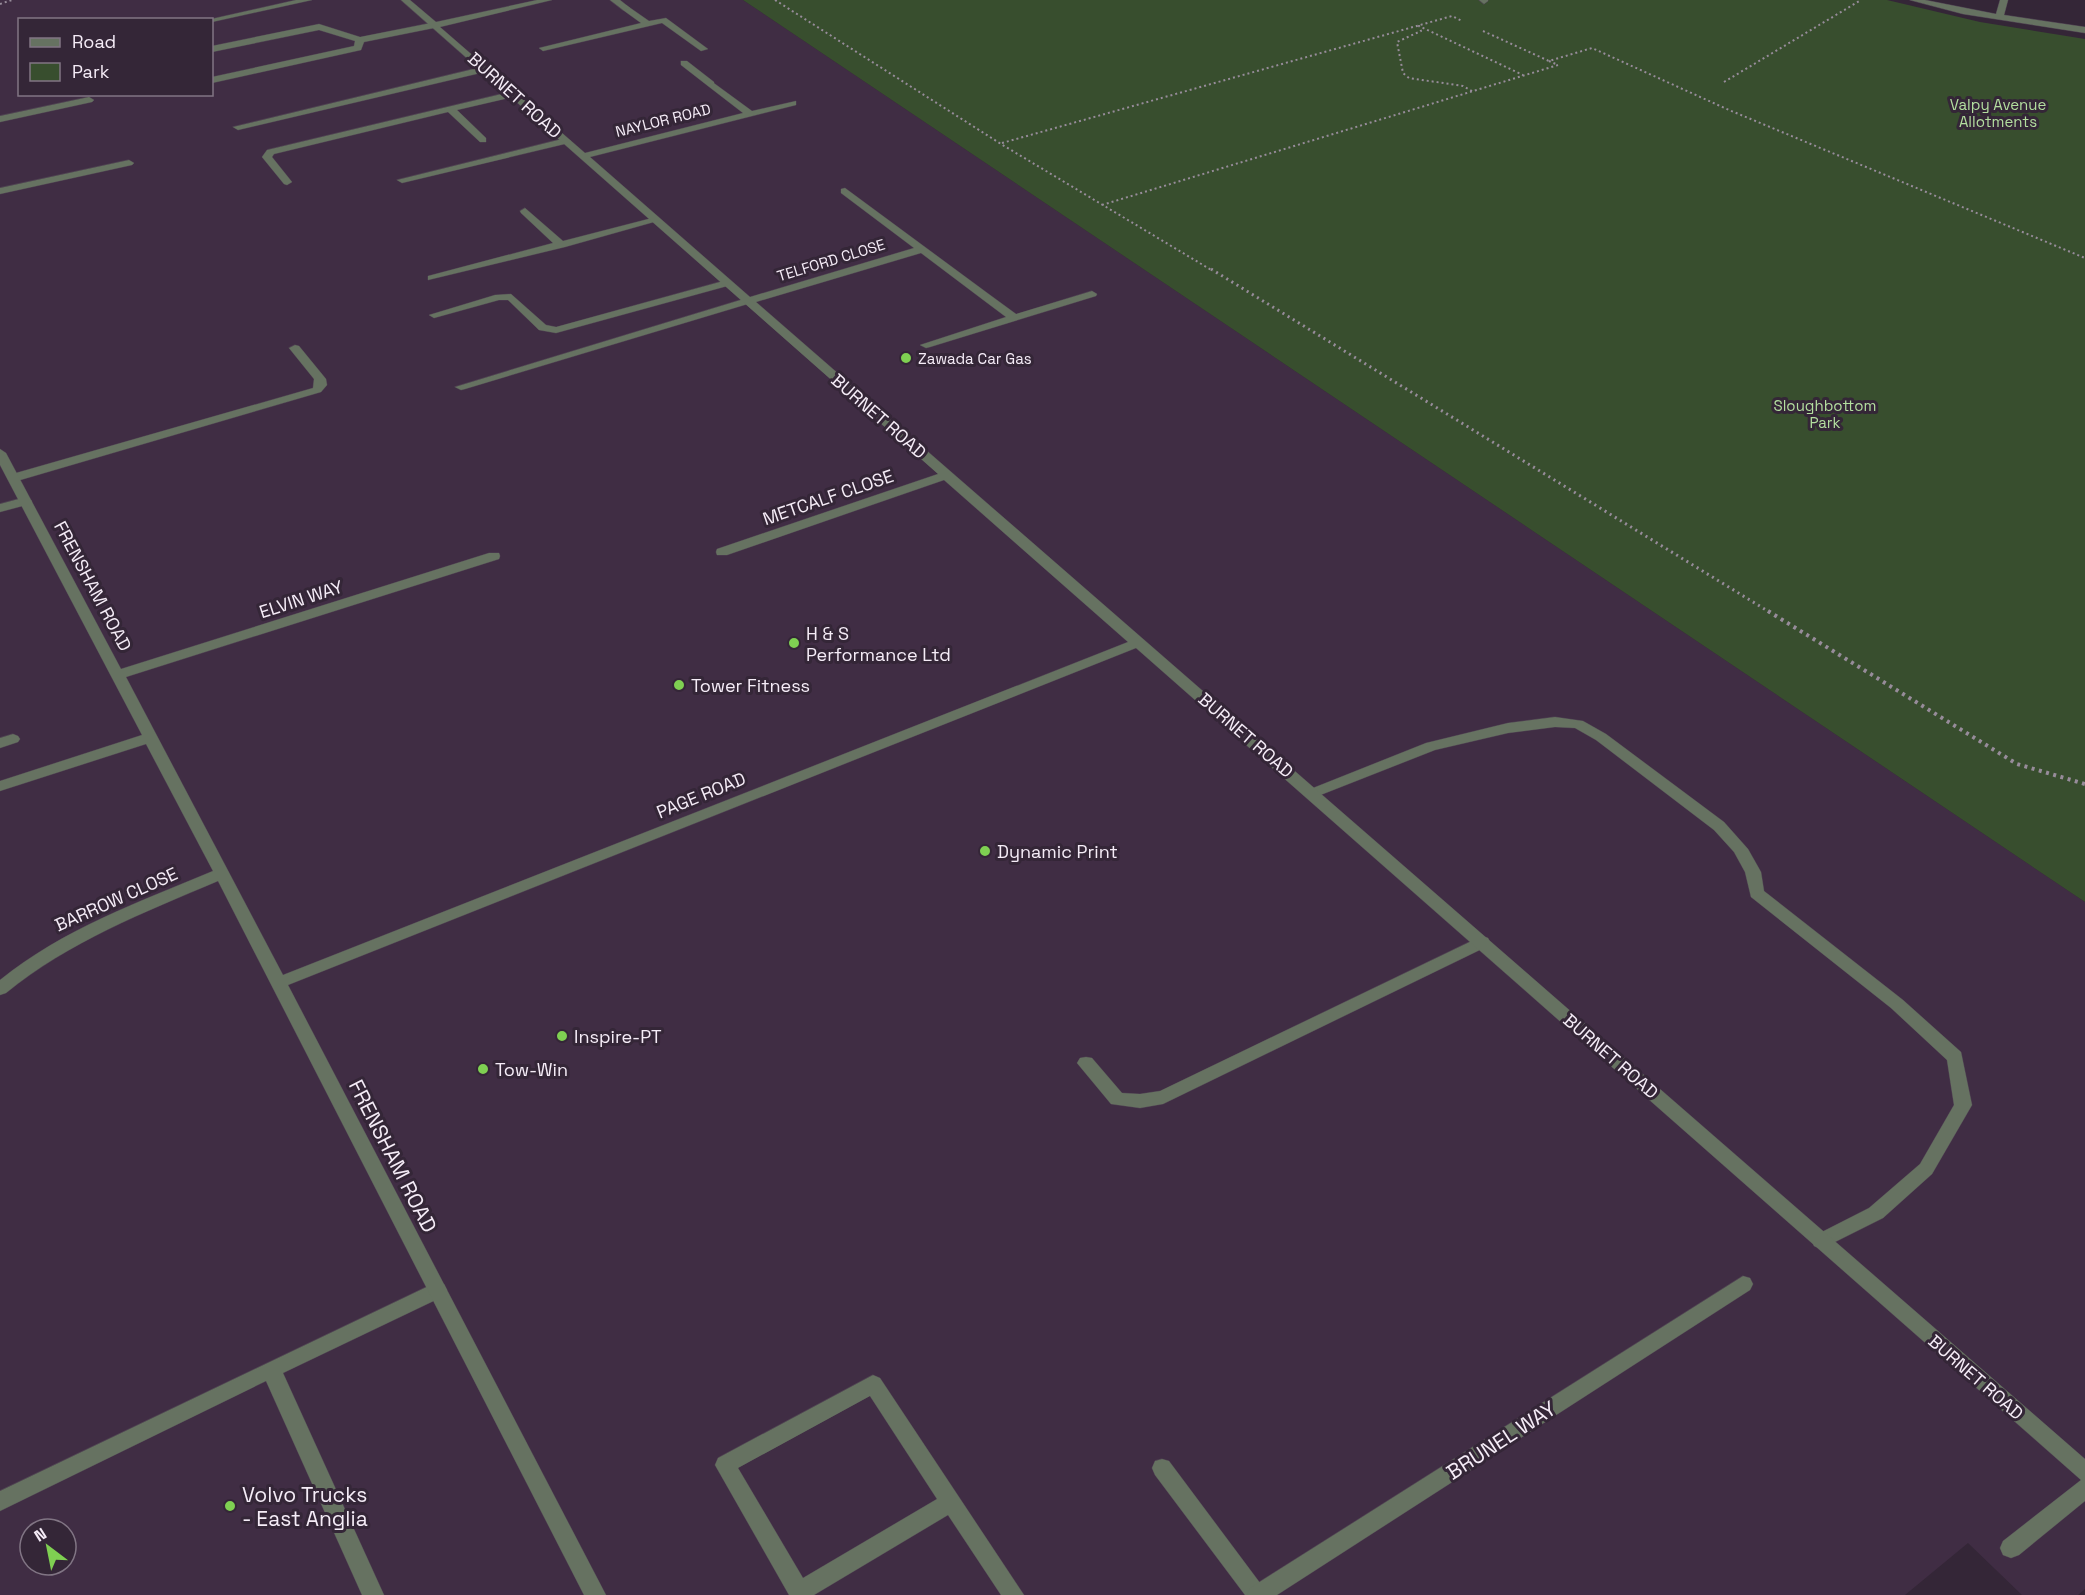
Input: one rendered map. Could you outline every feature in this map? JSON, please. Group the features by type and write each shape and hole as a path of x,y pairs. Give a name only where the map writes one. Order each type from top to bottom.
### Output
{"street":[{"path":"213,20 308,0"},
{"name":"BURNET ROAD","path":"405,0 1137,643 1313,793 2085,1472"},
{"path":"213,49 319,27 360,40 548,0"},
{"path":"614,0 648,24"},
{"path":"1914,0 1999,17 2085,30"},
{"path":"1999,17 2004,0"},
{"path":"543,48 663,20 704,49"},
{"path":"213,80 358,48 360,40"},
{"name":"NAYLOR ROAD","path":"684,63 750,114"},
{"path":"238,127 486,69"},
{"path":"287,182 267,157 270,152 514,94"},
{"path":"0,119 89,100"},
{"name":"NAYLOR ROAD","path":"584,156 793,103"},
{"path":"450,109 483,140"},
{"path":"402,180 566,141"},
{"path":"0,191 129,163"},
{"name":"TELFORD CLOSE","path":"845,191 1014,318"},
{"path":"525,211 561,245"},
{"path":"432,278 656,220"},
{"name":"TELFORD CLOSE","path":"461,387 922,249"},
{"path":"434,315 500,297 511,297 543,328 556,330 727,283"},
{"path":"926,345 1092,294"},
{"path":"13,478 316,390 321,385 320,380 296,348"},
{"name":"FRENSHAM ROAD","path":"0,453 222,873 595,1595"},
{"name":"METCALF CLOSE","path":"722,552 946,476"},
{"path":"0,508 26,501"},
{"name":"ELVIN WAY","path":"118,675 494,556"},
{"name":"PAGE ROAD","path":"278,983 1137,643"},
{"path":"1313,793 1431,746 1508,728 1555,722 1578,724 1601,737 1719,826 1740,849 1753,872 1757,893 1897,1004 1955,1057 1963,1105 1926,1168 1876,1213 1821,1241"},
{"path":"0,786 149,738"},
{"name":"BARROW CLOSE","path":"0,989 22,969 72,937 222,873"},
{"path":"1086,1063 1117,1099 1140,1101 1163,1097 1482,942"},
{"name":"BRUNEL WAY","path":"1258,1595 1743,1284"},
{"path":"0,1501 437,1290"},
{"path":"272,1369 373,1595"},
{"path":"949,1503 799,1592 725,1465 873,1384 949,1503 1013,1595"},
{"path":"1162,1468 1258,1595"},
{"path":"2011,1548 2085,1488"}],"path":[{"path":"0,4 12,0"},
{"path":"775,0 1001,144 1251,293 2017,764 2085,784"},
{"path":"1724,82 1860,0"},
{"path":"1001,144 1452,16 1464,22"},
{"path":"1419,26 1524,76"},
{"path":"1419,26 1421,31 1397,42 1396,50 1403,74 1409,78 1463,86 1472,91"},
{"path":"1102,205 1558,65 1474,27"},
{"path":"1549,61 1592,48 1729,110 2085,257"}],"shaded area":[{"path":"0,0 743,0 2085,902 2085,1589 2078,1595 2022,1595 1968,1543 1905,1595 0,1595"}],"green space":[{"name":"Sloughbottom Park","path":"743,0 1887,0 1980,22 2085,39 2085,902"}],"place":[{"name":"Zawada Car Gas","path":"906,358"},
{"name":"H & S Performance Ltd","path":"794,643"},
{"name":"Tower Fitness","path":"679,685"},
{"name":"Dynamic Print","path":"985,851"},
{"name":"Inspire-PT","path":"562,1036"},
{"name":"Tow-Win","path":"483,1069"},
{"name":"Volvo Trucks - East Anglia","path":"230,1506"}],"park label":[{"name":"Valpy Avenue Allotments","path":"1998,112"}]}
